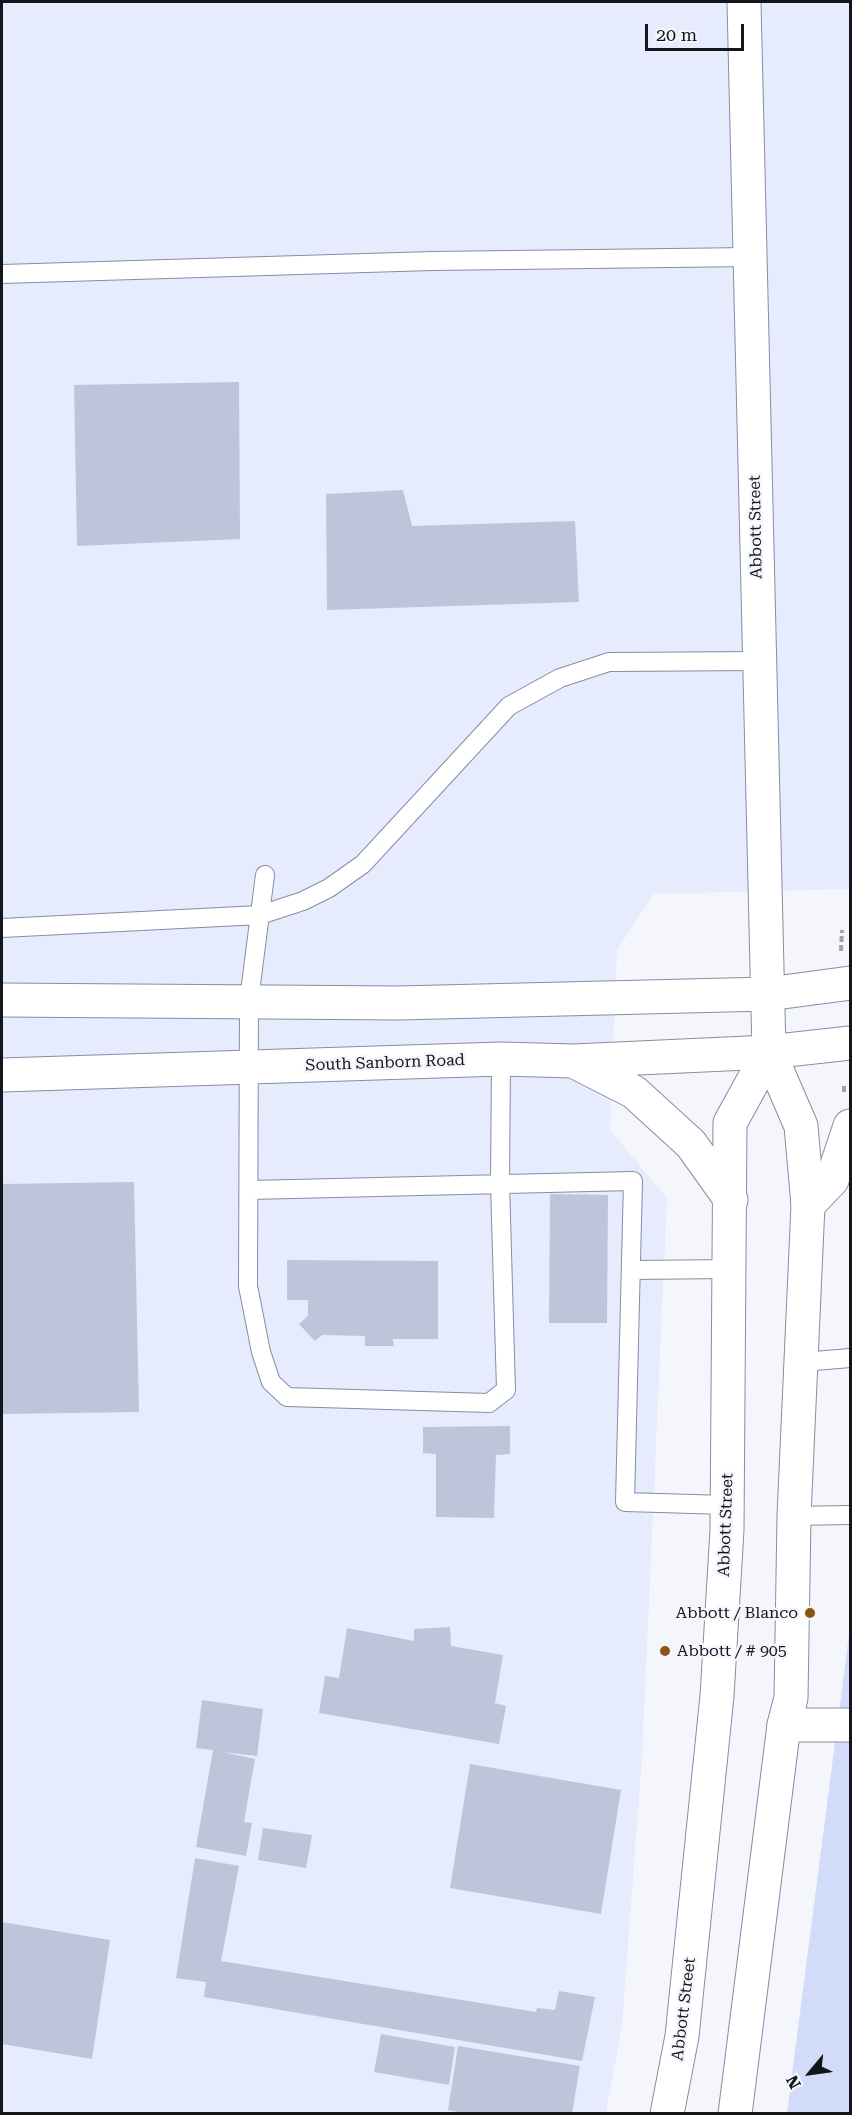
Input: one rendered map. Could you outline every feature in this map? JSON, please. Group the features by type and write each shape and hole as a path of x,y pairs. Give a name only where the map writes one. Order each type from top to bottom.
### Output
{"main road":[{"name":"Abbott Street","path":"735,2114 784,1725 791,1698 795,1516 808,1205 801,1126 769,1052 744,2"},
{"path":"2,1000 249,1000 399,1003 768,994 850,983"},
{"name":"South Sanborn Road","path":"2,1075 501,1059 574,1061 769,1052 850,1043"},
{"name":"Abbott Street","path":"667,2114 682,2036 712,1743 728,1504 730,1123 769,1052"},
{"path":"574,1061 634,1092 691,1144 731,1200"},
{"path":"808,1205 831,1180 850,1126"},
{"path":"784,1725 850,1725"}],"lane":[{"path":"2,274 432,261 750,257"},
{"path":"2,928 260,915 320,892 363,864 509,706 560,678 609,662 760,660"},
{"path":"265,875 249,1000 251,1067 248,1286 261,1352 271,1382 287,1397 489,1403 506,1390 500,1183 501,1059"},
{"path":"250,1190 633,1180 626,1502 728,1504"},
{"path":"631,1270 731,1269"},
{"path":"803,1362 850,1358"},
{"path":"795,1516 850,1515"}],"path":[{"path":"841,951 842,930"}],"shaded area":[{"path":"2,2 850,2 850,889 654,894 617,950 610,1130 667,1198 642,1758 622,2025 606,2113 2,2114"},
{"path":"850,1627 850,2113 787,2113"}],"building":[{"path":"239,382 240,539 77,546 74,385"},
{"path":"403,490 412,526 575,521 579,602 327,610 326,494"},
{"path":"134,1182 139,1412 2,1414 2,1184"},
{"path":"550,1194 608,1195 607,1323 549,1323"},
{"path":"287,1260 438,1261 438,1339 393,1339 394,1346 365,1346 365,1336 322,1335 315,1341 299,1324 308,1316 308,1300 287,1300"},
{"path":"510,1426 510,1454 496,1455 494,1518 436,1517 436,1454 423,1453 423,1427"},
{"path":"450,1627 451,1646 503,1655 495,1703 506,1706 499,1744 319,1713 325,1676 339,1678 347,1628 414,1641 414,1629"},
{"path":"202,1700 263,1709 257,1756 223,1752 255,1759 244,1822 252,1823 246,1856 196,1847 213,1750 196,1748"},
{"path":"470,1764 621,1790 601,1914 450,1888"},
{"path":"263,1828 312,1835 306,1868 258,1860"},
{"path":"195,1858 239,1866 221,1961 536,2012 537,2008 555,2010 559,1991 595,1997 582,2061 204,1997 206,1982 176,1978"},
{"path":"2,1922 110,1940 92,2059 2,2044"},
{"path":"381,2034 455,2047 449,2085 374,2072"},
{"path":"458,2046 580,2066 572,2114 468,2114 448,2110"}],"place":[{"name":"Abbott / Blanco","path":"810,1613"},
{"name":"Abbott / # 905","path":"665,1651"}]}
